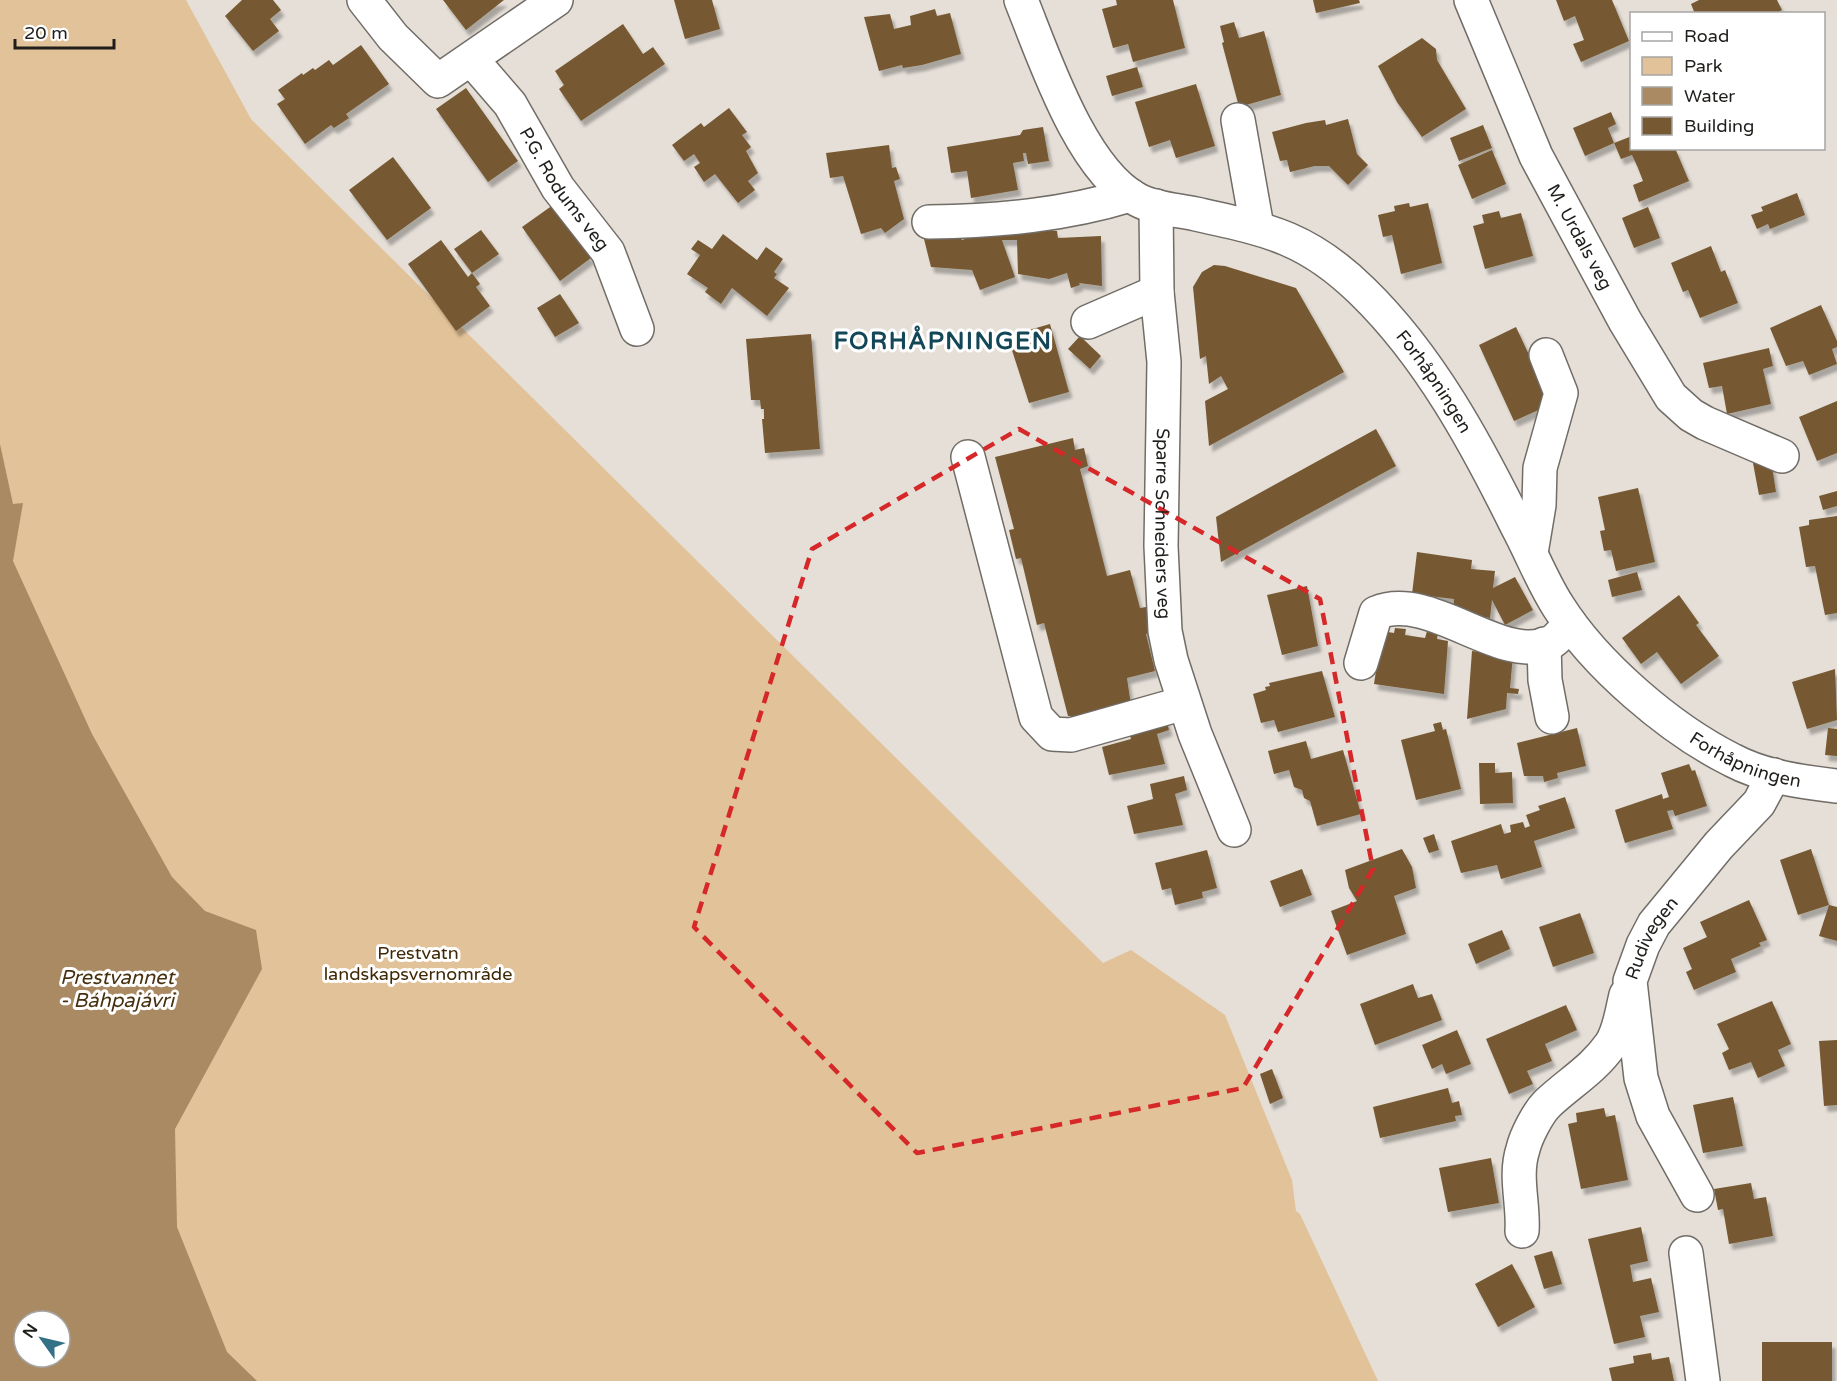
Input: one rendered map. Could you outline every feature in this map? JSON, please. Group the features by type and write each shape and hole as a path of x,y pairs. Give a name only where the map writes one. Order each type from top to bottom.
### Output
{"street":[{"path":"364,0 393,37 438,81 556,0"},
{"path":"1021,0 1069,115 1105,169 1143,200"},
{"name":"M. Urdals veg","path":"1471,0 1536,156 1625,321 1671,397 1690,415 1782,456"},
{"name":"P.G. Rodums veg","path":"471,60 510,104 558,188 608,252 637,329"},
{"path":"1239,120 1257,227"},
{"path":"929,222 972,222 1032,216 1143,200"},
{"name":"Forhåpningen","path":"1143,200 1257,227 1313,250 1355,284 1389,319 1415,352 1448,402 1492,477 1556,604 1570,624 1614,673 1652,706 1734,761 1774,776 1837,786"},
{"name":"Sparre Schneiders veg","path":"1143,200 1157,292 1164,362 1162,605 1171,660 1184,703 1212,782 1234,830"},
{"path":"1088,322 1157,292"},
{"path":"1531,553 1539,505 1540,468 1561,393 1546,355"},
{"path":"968,457 1036,717 1052,734 1071,735 1184,703"},
{"path":"1361,663 1376,613 1390,607 1421,611 1526,648 1551,642 1570,624"},
{"path":"1544,644 1545,680 1552,717"},
{"name":"Rudivegen","path":"1697,1195 1653,1116 1644,1088 1630,981 1643,945 1654,924 1731,831 1759,802 1774,776"},
{"path":"1522,1231 1523,1213 1519,1169 1523,1147 1545,1106 1591,1069 1611,1043 1630,981"},
{"path":"1686,1253 1703,1381"}],"highlighted area":[{"path":"1019,429 1320,599 1373,869 1243,1088 917,1153 694,927 812,549"}],"green space":[{"name":"Prestvatn landskapsvernområde","path":"0,0 186,0 251,119 1103,963 1131,950 1225,1015 1292,1180 1296,1211 1300,1214 1378,1381 0,1381"}],"water":[{"name":"Prestvannet - Báhpajávri","path":"0,444 13,504 23,503 13,561 92,734 172,877 205,911 256,930 262,969 175,1129 177,1227 227,1352 257,1381 0,1381"}],"building":[{"path":"242,0 273,0 281,10 270,19 279,31 253,51 225,16"},
{"path":"443,0 504,0 466,30"},
{"path":"674,0 712,0 720,29 685,39"},
{"path":"1116,0 1173,0 1185,48 1133,62 1128,44 1113,48 1102,9 1117,5"},
{"path":"1313,0 1359,0 1360,3 1316,13"},
{"path":"1556,0 1612,0 1629,41 1581,62 1573,44 1584,40 1575,16 1564,21"},
{"path":"1699,0 1777,0 1782,10 1778,12 1694,12 1691,4"},
{"path":"935,9 937,16 950,13 961,54 922,65 903,68 902,65 879,71 864,17 890,14 894,29 911,25 910,16"},
{"path":"1234,22 1239,38 1264,31 1281,95 1239,107 1222,43 1224,42 1220,26"},
{"path":"623,24 643,54 653,47 665,64 581,121 559,89 564,85 555,71"},
{"path":"1422,38 1436,49 1437,60 1466,109 1422,137 1397,102 1378,66"},
{"path":"361,45 389,84 346,114 349,118 334,128 331,125 305,144 277,104 285,99 278,90 302,73 303,75 313,68 315,70 329,60 333,65"},
{"path":"1137,67 1143,87 1112,96 1106,76"},
{"path":"1196,84 1215,146 1176,158 1170,140 1149,147 1135,102"},
{"path":"466,88 518,161 488,182 436,109"},
{"path":"729,108 747,132 742,135 751,147 746,151 758,173 748,181 755,190 738,203 715,174 704,182 694,167 700,163 694,154 684,161 672,145 701,123 704,127"},
{"path":"1611,112 1616,124 1608,128 1614,143 1585,156 1573,128"},
{"path":"1348,119 1357,154 1368,165 1348,185 1329,166 1315,166 1290,172 1287,160 1280,161 1272,132 1306,123 1325,120 1326,125"},
{"path":"1483,125 1492,148 1459,161 1450,138"},
{"path":"1043,127 1049,161 1028,164 1026,153 1023,153 1024,161 1013,163 1018,190 971,198 967,171 951,173 947,147 1020,135 1023,130"},
{"path":"1630,137 1630,150 1676,150 1689,181 1639,202 1633,185 1643,181 1638,168 1632,155 1621,159 1614,143"},
{"path":"889,145 892,168 896,167 900,179 894,181 904,219 885,233 881,228 861,234 843,176 830,178 826,153"},
{"path":"1492,150 1506,184 1472,199 1458,165"},
{"path":"393,157 431,208 387,240 349,190"},
{"path":"1797,193 1805,215 1770,229 1768,224 1757,229 1751,215 1763,211 1761,207"},
{"path":"1409,203 1410,207 1428,203 1442,263 1401,274 1392,235 1383,237 1378,215 1395,211 1394,206"},
{"path":"553,205 591,258 560,281 522,227"},
{"path":"1648,207 1660,238 1634,248 1622,218"},
{"path":"1499,211 1501,218 1521,213 1533,256 1485,269 1473,226 1484,223 1482,215"},
{"path":"1051,222 1051,231 1057,231 1058,238 1101,236 1102,286 1079,283 1080,285 1071,288 1067,273 1049,279 1018,274 1017,240 1002,240 1015,277 980,290 972,270 931,267 924,239 960,234 962,240 997,227 1020,232 1040,231 1040,223"},
{"path":"481,230 499,254 472,273 454,249"},
{"path":"723,234 757,260 766,247 783,259 774,272 777,274 774,278 789,288 767,316 732,288 721,304 705,292 708,288 687,274 700,255 691,249 698,240 712,249"},
{"path":"441,240 468,277 472,273 480,284 476,287 490,306 456,331 408,264"},
{"path":"1711,246 1721,272 1725,270 1738,303 1700,318 1688,290 1683,292 1671,263"},
{"path":"1214,265 1225,266 1296,288 1344,372 1209,446 1205,401 1228,389 1221,376 1209,384 1206,356 1200,359 1193,287 1202,272"},
{"path":"560,294 579,323 555,337 537,308"},
{"path":"1821,305 1837,341 1837,347 1832,349 1837,364 1809,375 1803,361 1786,366 1770,328"},
{"path":"1050,324 1069,392 1029,403 1010,344 1025,339 1022,332"},
{"path":"1516,327 1552,404 1514,421 1479,345"},
{"path":"811,334 820,449 765,453 762,419 764,419 764,409 761,409 760,400 751,400 746,339"},
{"path":"1080,336 1101,356 1090,369 1068,349"},
{"path":"1769,348 1773,366 1763,369 1771,404 1727,414 1722,386 1709,388 1703,363"},
{"path":"1837,401 1837,453 1817,461 1799,417"},
{"path":"1376,429 1396,466 1221,562 1216,517"},
{"path":"1073,438 1075,450 1084,448 1088,466 1080,469 1107,576 1130,570 1140,608 1146,607 1152,632 1146,634 1155,671 1127,678 1132,712 1073,727 1071,716 1068,716 1044,623 1037,625 1021,558 1016,559 1009,530 1014,529 995,457"},
{"path":"1771,460 1776,492 1759,495 1753,463"},
{"path":"1638,488 1655,562 1616,571 1611,550 1604,551 1600,531 1605,530 1598,497"},
{"path":"1837,491 1837,506 1823,510 1819,496"},
{"path":"1837,516 1837,613 1825,615 1815,566 1806,567 1799,527 1809,525 1809,520"},
{"path":"1417,552 1472,560 1471,569 1495,571 1493,588 1515,577 1533,610 1505,625 1492,600 1490,618 1453,612 1454,599 1412,594"},
{"path":"1637,572 1642,590 1612,597 1608,580"},
{"path":"1307,586 1318,646 1282,655 1267,595"},
{"path":"1679,595 1699,623 1696,625 1719,656 1681,684 1657,652 1641,664 1622,638"},
{"path":"1395,628 1406,629 1405,635 1425,638 1427,631 1438,633 1437,639 1448,641 1444,694 1374,684 1382,631 1394,633"},
{"path":"1472,651 1513,655 1510,688 1519,689 1518,694 1507,693 1506,709 1467,719"},
{"path":"1835,669 1837,720 1807,729 1792,682"},
{"path":"1322,671 1335,717 1278,732 1274,720 1261,723 1253,694 1266,690 1265,687 1270,686 1269,683"},
{"path":"1165,715 1169,730 1157,734 1165,764 1109,775 1102,747 1131,739 1127,725"},
{"path":"1441,722 1443,730 1446,729 1461,789 1416,800 1401,740 1435,731 1433,724"},
{"path":"1577,728 1586,766 1557,773 1558,778 1544,782 1543,776 1524,776 1517,743"},
{"path":"1828,728 1837,729 1837,756 1825,755"},
{"path":"1306,741 1311,759 1343,750 1361,814 1317,826 1310,801 1304,798 1302,790 1294,787 1289,770 1274,774 1268,751"},
{"path":"1479,763 1495,763 1495,773 1512,772 1513,803 1480,804"},
{"path":"1689,764 1692,771 1695,770 1707,806 1675,816 1673,810 1667,811 1673,829 1625,843 1615,810 1662,794 1663,799 1669,797 1661,773"},
{"path":"1184,776 1187,790 1175,794 1183,825 1134,834 1127,806 1153,799 1150,784"},
{"path":"1565,797 1575,828 1534,841 1542,867 1501,879 1497,865 1461,873 1451,841 1501,824 1504,834 1511,832 1510,825 1523,822 1525,828 1530,826 1526,815 1540,810 1538,806"},
{"path":"1434,834 1439,850 1429,853 1423,838"},
{"path":"1402,849 1412,867 1416,888 1394,896 1406,934 1347,955 1331,911 1357,901 1349,888 1345,870"},
{"path":"1811,849 1829,905 1798,915 1780,860"},
{"path":"1207,850 1217,888 1202,892 1203,898 1175,905 1171,888 1162,890 1155,863"},
{"path":"1302,869 1312,895 1280,907 1270,881"},
{"path":"1749,900 1767,940 1759,943 1761,946 1731,959 1736,972 1694,990 1686,972 1692,969 1683,948 1707,937 1700,922"},
{"path":"1829,905 1837,907 1837,941 1819,936"},
{"path":"1580,913 1594,953 1553,967 1539,927"},
{"path":"1502,930 1510,949 1476,964 1468,944"},
{"path":"1413,984 1418,998 1432,994 1442,1020 1375,1045 1360,1004"},
{"path":"1772,1001 1791,1044 1778,1050 1785,1066 1758,1078 1751,1062 1729,1070 1722,1053 1729,1049 1717,1024"},
{"path":"1566,1005 1577,1030 1545,1044 1552,1061 1527,1071 1533,1084 1509,1094 1486,1039"},
{"path":"1457,1030 1471,1064 1446,1074 1442,1064 1432,1069 1422,1045"},
{"path":"1837,1040 1837,1105 1824,1106 1819,1041"},
{"path":"1272,1069 1283,1098 1270,1104 1260,1074"},
{"path":"1448,1088 1452,1103 1459,1101 1462,1115 1455,1116 1456,1121 1380,1138 1373,1107"},
{"path":"1733,1097 1743,1146 1703,1153 1693,1105"},
{"path":"1604,1108 1606,1117 1615,1115 1628,1180 1581,1189 1568,1124 1577,1122 1576,1113"},
{"path":"1491,1158 1499,1203 1448,1212 1439,1168"},
{"path":"1751,1183 1754,1199 1766,1197 1773,1236 1729,1244 1723,1209 1718,1210 1714,1189"},
{"path":"1641,1227 1648,1261 1630,1265 1633,1282 1651,1278 1659,1312 1640,1316 1645,1337 1614,1344 1588,1239"},
{"path":"1552,1251 1562,1284 1544,1289 1534,1256"},
{"path":"1512,1264 1535,1307 1498,1327 1475,1284"},
{"path":"1762,1342 1832,1342 1832,1381 1762,1381"},
{"path":"1651,1353 1652,1360 1669,1357 1674,1381 1612,1381 1609,1368 1634,1363 1633,1356"}],"district":[{"name":"FORHÅPNINGEN","path":"943,341"}]}
